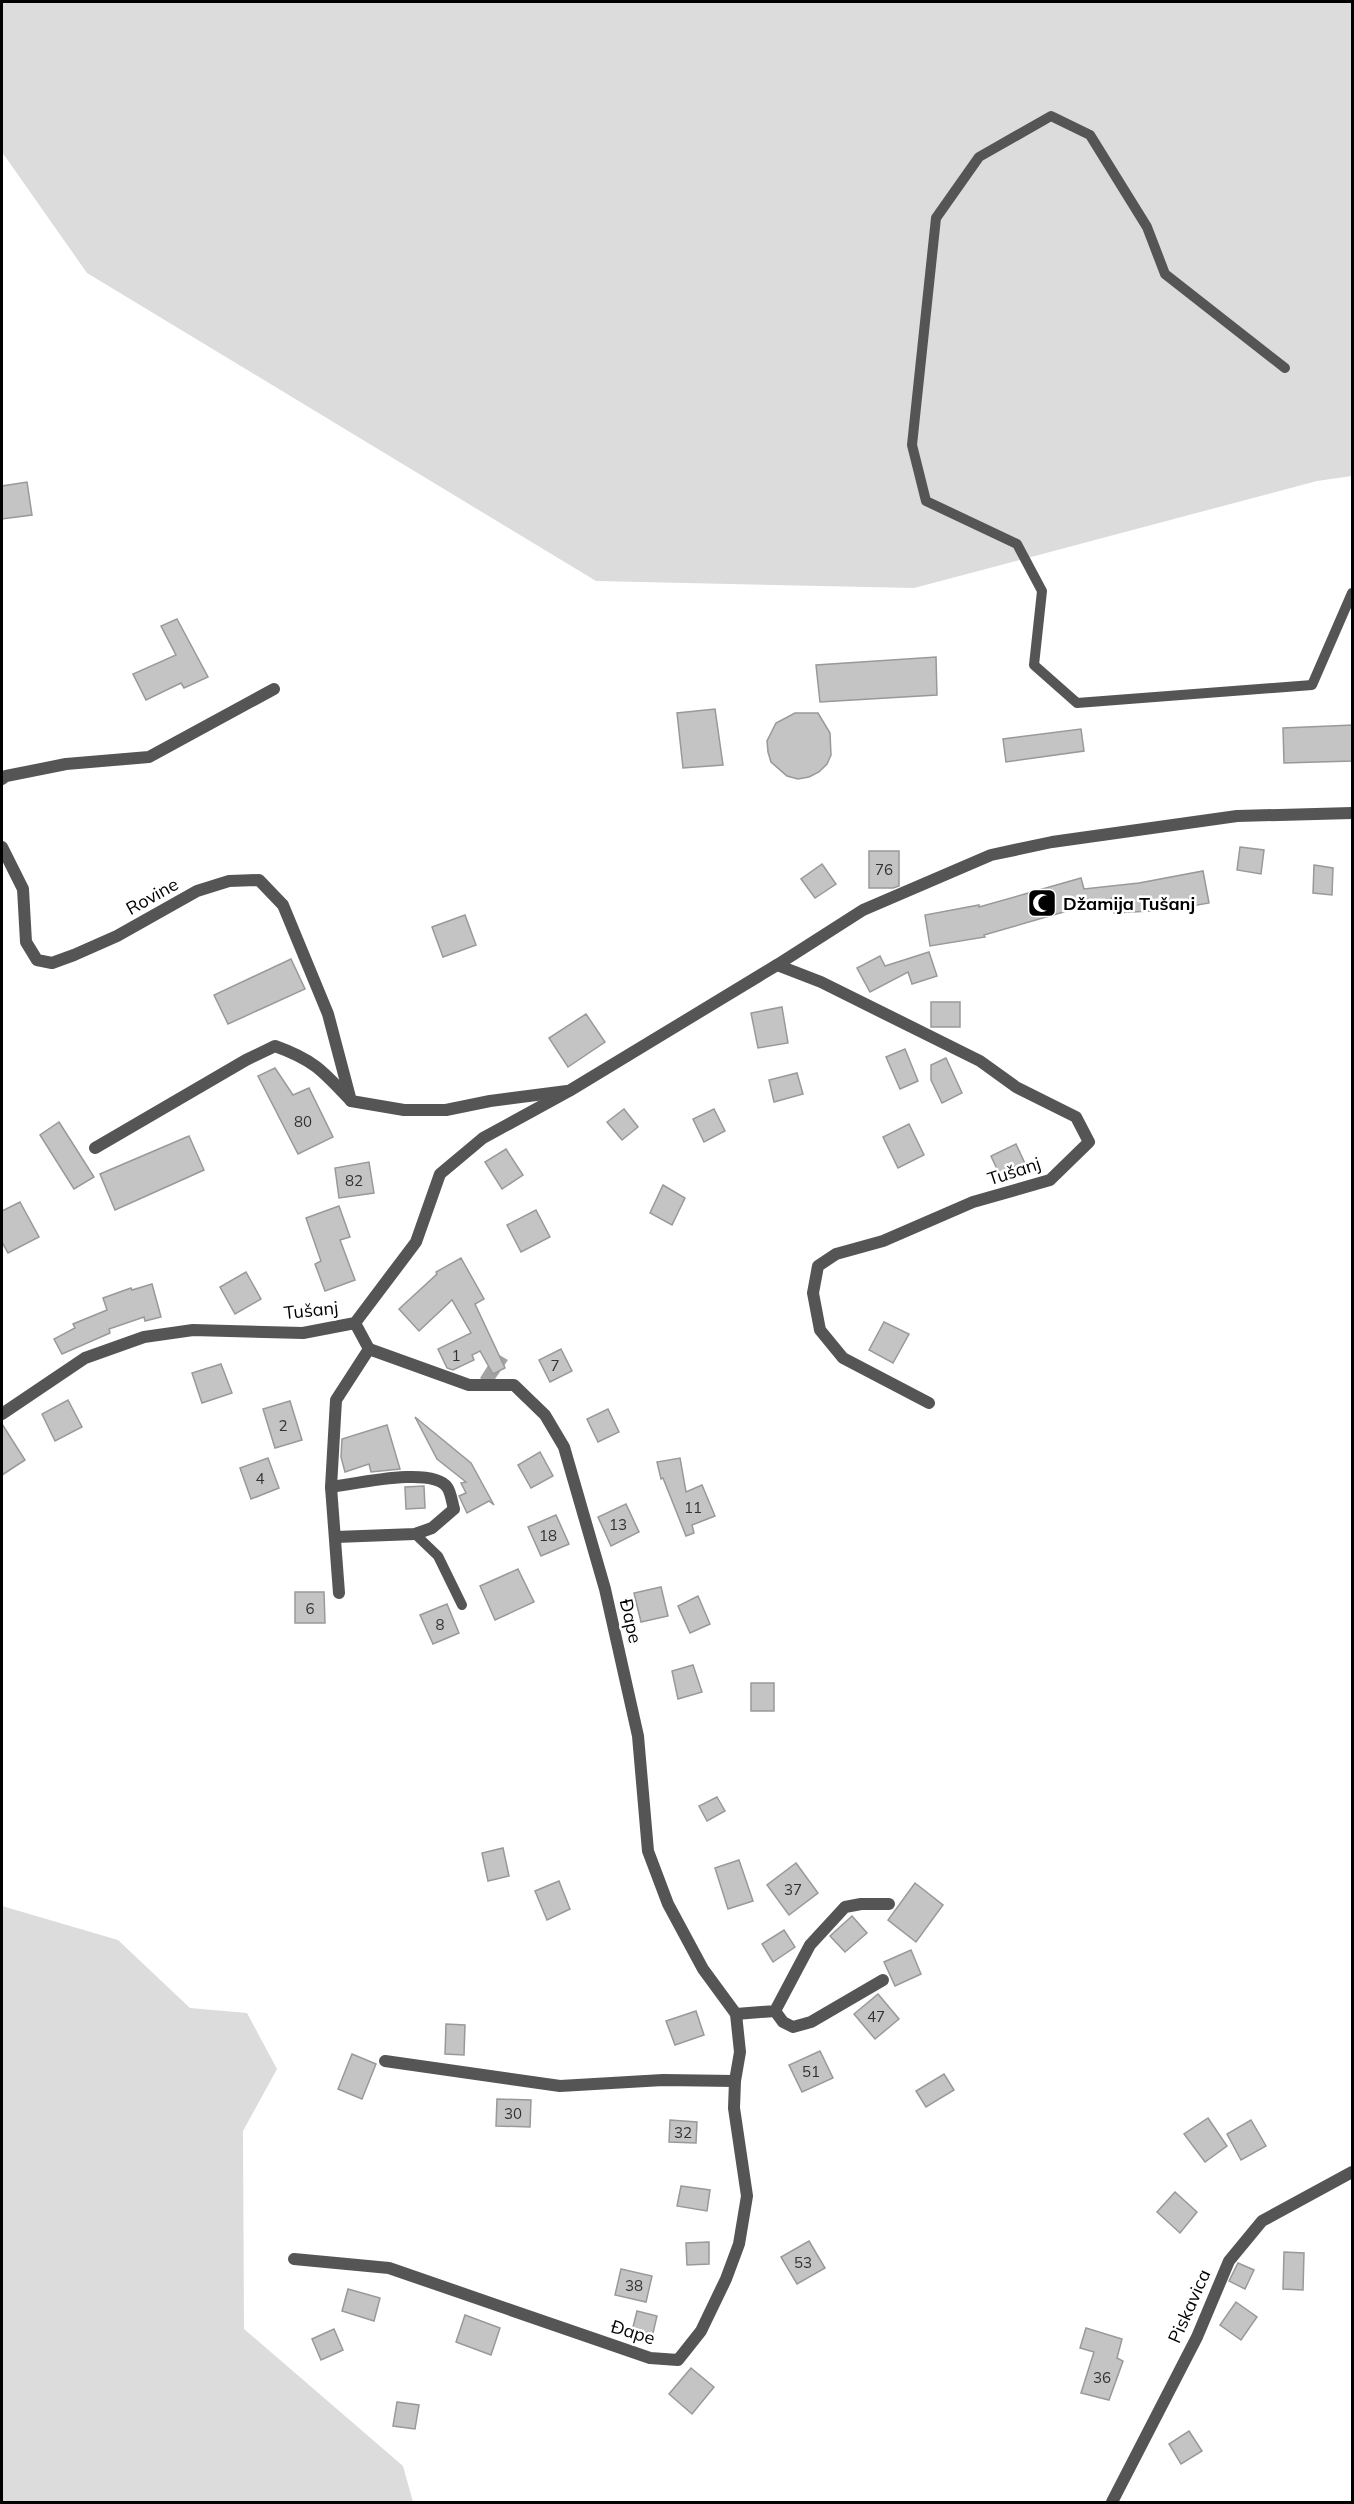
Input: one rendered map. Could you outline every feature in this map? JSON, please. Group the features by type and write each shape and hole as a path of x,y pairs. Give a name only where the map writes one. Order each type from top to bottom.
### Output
{"street":[{"path":"2,779 6,776 66,764 148,757 274,689"},
{"name":"Tušanj","path":"2,1414 85,1358 144,1337 192,1330 303,1333 356,1323 416,1242 440,1174 483,1138 569,1091 863,910 992,855 1052,842 1237,816 1353,813"},
{"name":"Rovine","path":"2,847 23,889 26,942 37,960 52,963 117,936 197,891 229,881 259,880 283,905 328,1014 351,1101"},
{"name":"Tušanj","path":"777,965 821,982 980,1061 1016,1087 1076,1117 1089,1142 1050,1180 973,1203 883,1241 836,1254 818,1266 813,1293 820,1330 843,1358 929,1403"},
{"path":"96,1148 246,1060 275,1046 297,1054 318,1066 351,1101"},
{"name":"Tušanj","path":"351,1101 404,1110 446,1110 490,1101 569,1091"},
{"path":"339,1593 332,1487 336,1400 369,1349 356,1323"},
{"name":"Đape","path":"294,2259 389,2268 650,2358 678,2360 701,2331 726,2280 739,2244 747,2196 734,2108 735,2081 740,2052 736,2014 703,1969 668,1904 648,1851 638,1736 605,1589 564,1447 545,1414 513,1385 469,1385 369,1349"},
{"path":"332,1487 417,1476 434,1477 447,1487 454,1509 432,1528 415,1534 336,1537"},
{"path":"775,2011 810,1945 845,1907 861,1904 888,1904"},
{"path":"775,2011 783,2022 793,2027 811,2022 883,1980"},
{"path":"736,2014 775,2011"},
{"path":"385,2061 560,2086 663,2080 735,2081"},
{"name":"Piskavica","path":"1112,2502 1197,2337 1229,2261 1262,2222 1353,2172"}],"lane":[{"path":"1285,368 1165,274 1148,227 1090,135 1051,116 979,157 936,218 912,445 926,501 1017,544 1042,591 1034,664 1077,703 1312,685 1353,593"},
{"path":"415,1534 438,1556 462,1605"}],"shaded area":[{"path":"2,2 1352,2 1352,476 1317,481 914,588 596,581 87,273 2,152"},
{"path":"496,1353 508,1360 491,1385 480,1378"},
{"path":"2,1906 118,1940 190,2008 247,2013 277,2069 243,2131 244,2329 403,2466 413,2502 2,2502"}],"building":[{"path":"27,482 32,515 2,519 2,486"},
{"path":"177,619 208,677 184,688 181,683 146,700 133,674 176,655 161,626"},
{"path":"936,657 937,695 820,702 816,665"},
{"path":"715,709 723,765 683,768 677,713"},
{"path":"795,713 818,713 830,733 831,755 827,764 819,772 798,779 787,776 771,762 767,741 776,723"},
{"path":"1353,725 1353,761 1284,763 1283,728"},
{"path":"1081,729 1084,751 1006,762 1003,739"},
{"path":"1240,847 1264,850 1261,874 1237,870"},
{"path":"869,851 899,851 899,886 869,888"},
{"path":"822,864 836,884 815,898 801,879"},
{"path":"1314,865 1333,868 1332,895 1313,893"},
{"path":"1203,871 1209,903 1170,910 1114,913 1112,898 984,935 985,937 930,946 925,915 979,905 979,907 1081,878 1084,889 1139,883"},
{"path":"465,915 476,945 443,957 432,927"},
{"path":"929,952 937,976 912,984 908,972 870,992 857,968 880,956 885,966"},
{"path":"291,959 305,989 228,1024 214,995"},
{"path":"931,1002 960,1002 960,1027 931,1027"},
{"path":"782,1007 788,1043 758,1048 751,1013"},
{"path":"586,1014 605,1042 568,1067 549,1038"},
{"path":"905,1049 918,1081 900,1089 886,1057"},
{"path":"946,1058 962,1093 942,1103 931,1080 931,1065"},
{"path":"275,1068 293,1095 309,1088 333,1137 298,1154 258,1076"},
{"path":"797,1073 803,1094 774,1102 769,1080"},
{"path":"624,1109 638,1127 622,1140 607,1122"},
{"path":"714,1109 725,1131 704,1142 693,1119"},
{"path":"59,1122 94,1177 74,1189 40,1135"},
{"path":"909,1124 924,1155 898,1168 883,1137"},
{"path":"189,1136 204,1170 115,1210 100,1174"},
{"path":"1016,1144 1028,1170 1003,1182 991,1156"},
{"path":"506,1149 523,1175 502,1189 485,1162"},
{"path":"369,1162 374,1193 339,1198 335,1168"},
{"path":"663,1185 685,1198 672,1225 650,1213"},
{"path":"20,1202 39,1237 8,1253 2,1242 2,1211"},
{"path":"339,1206 350,1237 340,1240 355,1280 325,1291 315,1264 321,1261 306,1218"},
{"path":"536,1210 550,1237 521,1252 507,1225"},
{"path":"461,1258 484,1299 475,1304 505,1368 493,1374 480,1351 472,1355 474,1360 453,1370 447,1368 438,1349 471,1333 452,1300 419,1331 399,1309 437,1274 436,1272"},
{"path":"246,1272 261,1299 235,1314 220,1287"},
{"path":"152,1284 161,1317 145,1321 144,1317 109,1329 110,1333 62,1354 54,1339 75,1328 73,1324 107,1310 103,1298 131,1288 132,1290"},
{"path":"884,1322 909,1334 893,1363 869,1350"},
{"path":"561,1349 572,1371 550,1382 539,1360"},
{"path":"221,1364 232,1393 202,1403 192,1373"},
{"path":"68,1400 82,1427 55,1441 42,1414"},
{"path":"290,1401 302,1440 275,1448 263,1409"},
{"path":"608,1409 619,1432 598,1442 587,1419"},
{"path":"415,1417 471,1463 494,1505 489,1501 467,1513 459,1496 466,1493 461,1483 466,1482 437,1459"},
{"path":"2,1424 25,1460 2,1475"},
{"path":"387,1425 400,1469 371,1472 369,1464 345,1472 341,1457 342,1439"},
{"path":"540,1452 553,1476 531,1488 518,1465"},
{"path":"268,1458 279,1488 251,1499 240,1468"},
{"path":"680,1458 686,1492 702,1485 715,1516 692,1525 694,1533 686,1536 663,1478 661,1479 657,1462"},
{"path":"424,1486 425,1508 406,1509 405,1487"},
{"path":"626,1504 639,1532 611,1546 598,1517"},
{"path":"556,1515 569,1544 541,1556 528,1527"},
{"path":"518,1569 534,1602 495,1620 480,1586"},
{"path":"661,1587 668,1616 641,1622 634,1593"},
{"path":"295,1592 324,1592 325,1623 295,1623"},
{"path":"698,1596 710,1624 690,1633 678,1606"},
{"path":"447,1604 459,1633 433,1644 420,1615"},
{"path":"693,1665 702,1692 678,1699 672,1671"},
{"path":"751,1683 774,1683 774,1711 751,1711"},
{"path":"717,1797 725,1811 707,1821 699,1806"},
{"path":"503,1848 509,1876 488,1881 482,1853"},
{"path":"739,1860 753,1901 728,1909 715,1868"},
{"path":"796,1863 818,1893 789,1915 767,1885"},
{"path":"559,1881 570,1909 547,1920 535,1891"},
{"path":"915,1883 943,1905 916,1942 888,1920"},
{"path":"852,1916 867,1933 845,1952 830,1936"},
{"path":"784,1930 795,1947 773,1962 762,1944"},
{"path":"911,1950 921,1974 895,1986 884,1962"},
{"path":"878,1994 899,2019 875,2039 854,2014"},
{"path":"696,2011 704,2035 675,2045 666,2021"},
{"path":"446,2024 465,2025 464,2055 445,2054"},
{"path":"820,2051 833,2078 802,2092 789,2065"},
{"path":"352,2054 376,2064 362,2099 338,2089"},
{"path":"944,2074 954,2090 926,2107 916,2091"},
{"path":"497,2099 531,2100 530,2127 496,2126"},
{"path":"1208,2118 1227,2146 1205,2162 1184,2134"},
{"path":"670,2120 697,2122 696,2143 669,2142"},
{"path":"1251,2120 1266,2146 1241,2160 1227,2134"},
{"path":"681,2186 710,2190 707,2211 677,2206"},
{"path":"1175,2192 1197,2212 1180,2233 1157,2212"},
{"path":"809,2241 825,2268 797,2284 781,2257"},
{"path":"709,2242 709,2264 687,2265 686,2243"},
{"path":"1284,2252 1304,2253 1303,2290 1283,2289"},
{"path":"1238,2263 1254,2270 1245,2289 1229,2281"},
{"path":"621,2269 652,2276 646,2302 615,2295"},
{"path":"348,2289 380,2298 374,2321 342,2311"},
{"path":"1236,2302 1257,2317 1241,2340 1220,2325"},
{"path":"637,2311 657,2316 652,2337 632,2331"},
{"path":"465,2315 500,2328 491,2355 456,2342"},
{"path":"1086,2328 1122,2339 1117,2358 1123,2361 1109,2400 1081,2393 1094,2352 1080,2348"},
{"path":"334,2329 343,2350 321,2360 312,2339"},
{"path":"691,2368 714,2387 692,2414 669,2394"},
{"path":"397,2402 419,2405 415,2429 393,2426"},
{"path":"1189,2431 1202,2451 1181,2464 1169,2444"}],"place":[{"name":"Džamija Tušanj","path":"1042,903"}]}
